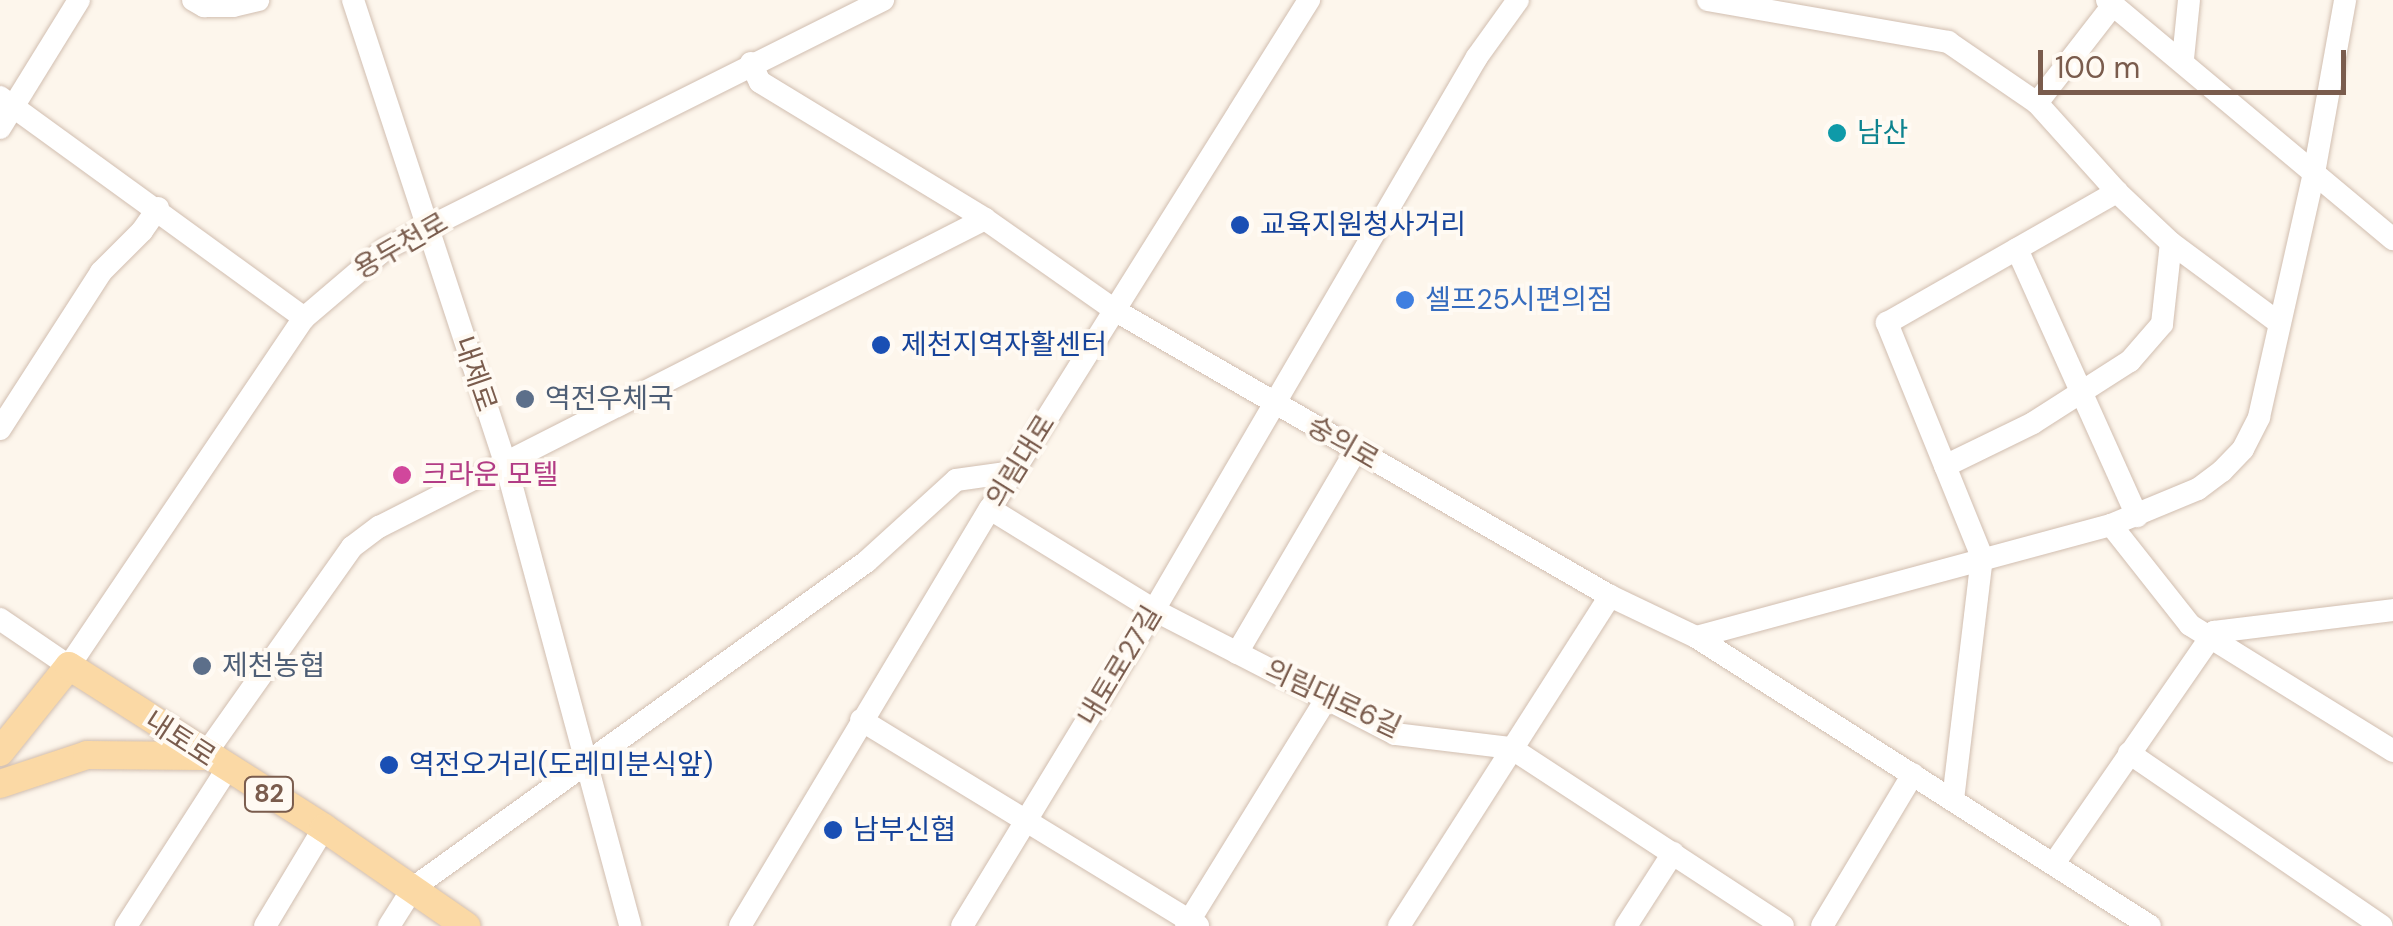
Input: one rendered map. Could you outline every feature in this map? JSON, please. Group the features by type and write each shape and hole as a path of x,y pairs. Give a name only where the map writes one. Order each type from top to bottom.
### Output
{"main road":[{"path":"0,752 69,666"},
{"name":"내토로","path":"69,666 324,828 466,926"},
{"path":"0,784 87,755 215,762"}],"street":[{"path":"0,128 6,101 78,0"},
{"path":"193,0 204,6 233,6 258,0"},
{"name":"내제로","path":"352,0 506,465 630,926"},
{"name":"용두천로","path":"69,666 304,318 385,250 751,63 846,9 883,0"},
{"name":"의림대로","path":"740,926 990,509 1309,0"},
{"name":"내토로27길","path":"962,926 1154,610 1477,57 1518,0"},
{"path":"1708,0 1948,42 2038,102 2117,192 2171,243 2278,323"},
{"path":"2183,59 2189,0"},
{"path":"1696,637 2111,525 2198,489 2243,449 2259,417 2314,173 2345,0"},
{"path":"2038,102 2110,2 2183,59 2393,239"},
{"name":"숭의로","path":"751,63 760,82 985,219 1116,311 1610,596 1696,637 2150,926"},
{"path":"6,101 304,318"},
{"path":"1952,800 1982,557 1887,324 2117,192"},
{"path":"0,429 101,272 142,231 158,208"},
{"path":"126,926 215,762 352,547 379,527 985,219"},
{"path":"1945,466 2033,423 2130,361 2162,324 2171,243"},
{"path":"2017,249 2137,516"},
{"path":"1237,653 1356,450"},
{"path":"389,926 412,888 866,562 956,480 1013,472"},
{"name":"의림대로6길","path":"990,509 1154,610 1395,734 1511,748 1784,926"},
{"path":"2111,525 2190,625 2393,751"},
{"path":"1399,926 1610,596"},
{"path":"2055,862 2214,632 2393,610"},
{"name":"내토로","path":"0,619 69,666"},
{"path":"861,720 1191,924 1325,701"},
{"path":"2129,753 2382,926"},
{"path":"1822,926 1913,774"},
{"path":"265,926 324,828"},
{"path":"1626,926 1673,853"}],"place":[{"name":"남산","path":"1837,133"},
{"name":"교육지원청사거리","path":"1240,225"},
{"name":"셀프25시편의점","path":"1405,300"},
{"name":"제천지역자활센터","path":"881,345"},
{"name":"역전우체국","path":"525,399"},
{"name":"크라운 모텔","path":"402,475"},
{"name":"제천농협","path":"202,666"},
{"name":"역전오거리(도레미분식앞)","path":"389,765"},
{"name":"남부신협","path":"833,830"}]}
